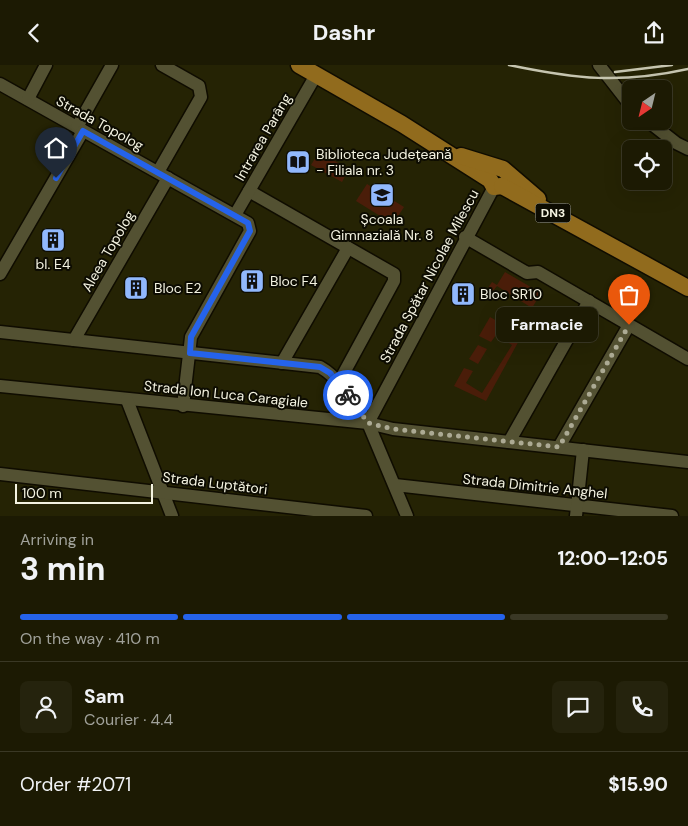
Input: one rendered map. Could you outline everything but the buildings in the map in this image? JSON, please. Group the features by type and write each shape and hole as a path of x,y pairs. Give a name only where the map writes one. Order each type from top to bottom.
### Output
{"main road":[{"name":"DN3","path":"299,65 497,181 688,288"},
{"name":"DN3","path":"402,125 461,156 497,181 540,201 604,241"},
{"path":"461,156 503,169 540,201"}],"street":[{"path":"28,99 46,65"},
{"path":"0,274 80,129 112,65"},
{"path":"162,65 199,86 202,97 163,175"},
{"path":"599,65 622,94"},
{"name":"Intrarea Parâng","path":"235,215 316,75"},
{"name":"Strada Topolog","path":"1,86 28,99 248,223 250,231 191,337 190,353"},
{"path":"659,130 676,143 688,149"},
{"name":"Aleea Topolog","path":"74,340 163,175"},
{"name":"Strada Spătar Nicolae Milescu","path":"368,423 497,181"},
{"path":"248,191 394,274 394,281 339,382"},
{"path":"466,237 527,273 538,272 688,359"},
{"path":"282,363 348,247"},
{"path":"509,442 588,301"},
{"path":"559,447 629,325"},
{"path":"0,332 320,367 339,382 368,423 407,516"},
{"path":"183,406 190,353"},
{"name":"Strada Ion Luca Caragiale","path":"0,386 183,406 368,423 393,429 688,462"},
{"path":"127,400 172,516"},
{"path":"577,511 583,450"},
{"name":"Strada Luptători","path":"0,474 366,516"},
{"name":"Strada Dimitrie Anghel","path":"395,485 577,511 672,516"}],"shaded area":[{"path":"319,152 349,169 342,182 311,165"},
{"path":"367,184 404,207 393,224 356,201"},
{"path":"505,272 541,293 532,308 497,286 493,291 488,288 492,282 497,285"},
{"path":"490,317 522,335 486,401 454,386 464,368 473,371 466,383 482,393 512,345 496,335 491,342 479,336"},
{"path":"478,345 487,349 478,364 469,359"}],"railway":[{"path":"509,65 556,74 598,78 641,77 688,69"},
{"path":"615,72 672,65"}],"way so far":[{"path":"348,395 368,423 393,429 559,447 629,325"}],"place":[{"name":"Biblioteca Județeană - Filiala nr. 3","path":"298,162"},
{"name":"Școala Gimnazială Nr. 8","path":"382,195"},
{"name":"bl. E4","path":"53,240"},
{"name":"Bloc F4","path":"252,281"},
{"name":"Bloc E2","path":"136,288"},
{"name":"Bloc SR10","path":"463,294"},
{"name":"Farmacie","path":"629,325"}],"route":[{"path":"56,178 83,131 248,223 250,231 191,337 190,353 320,367 339,382 348,395"}]}
